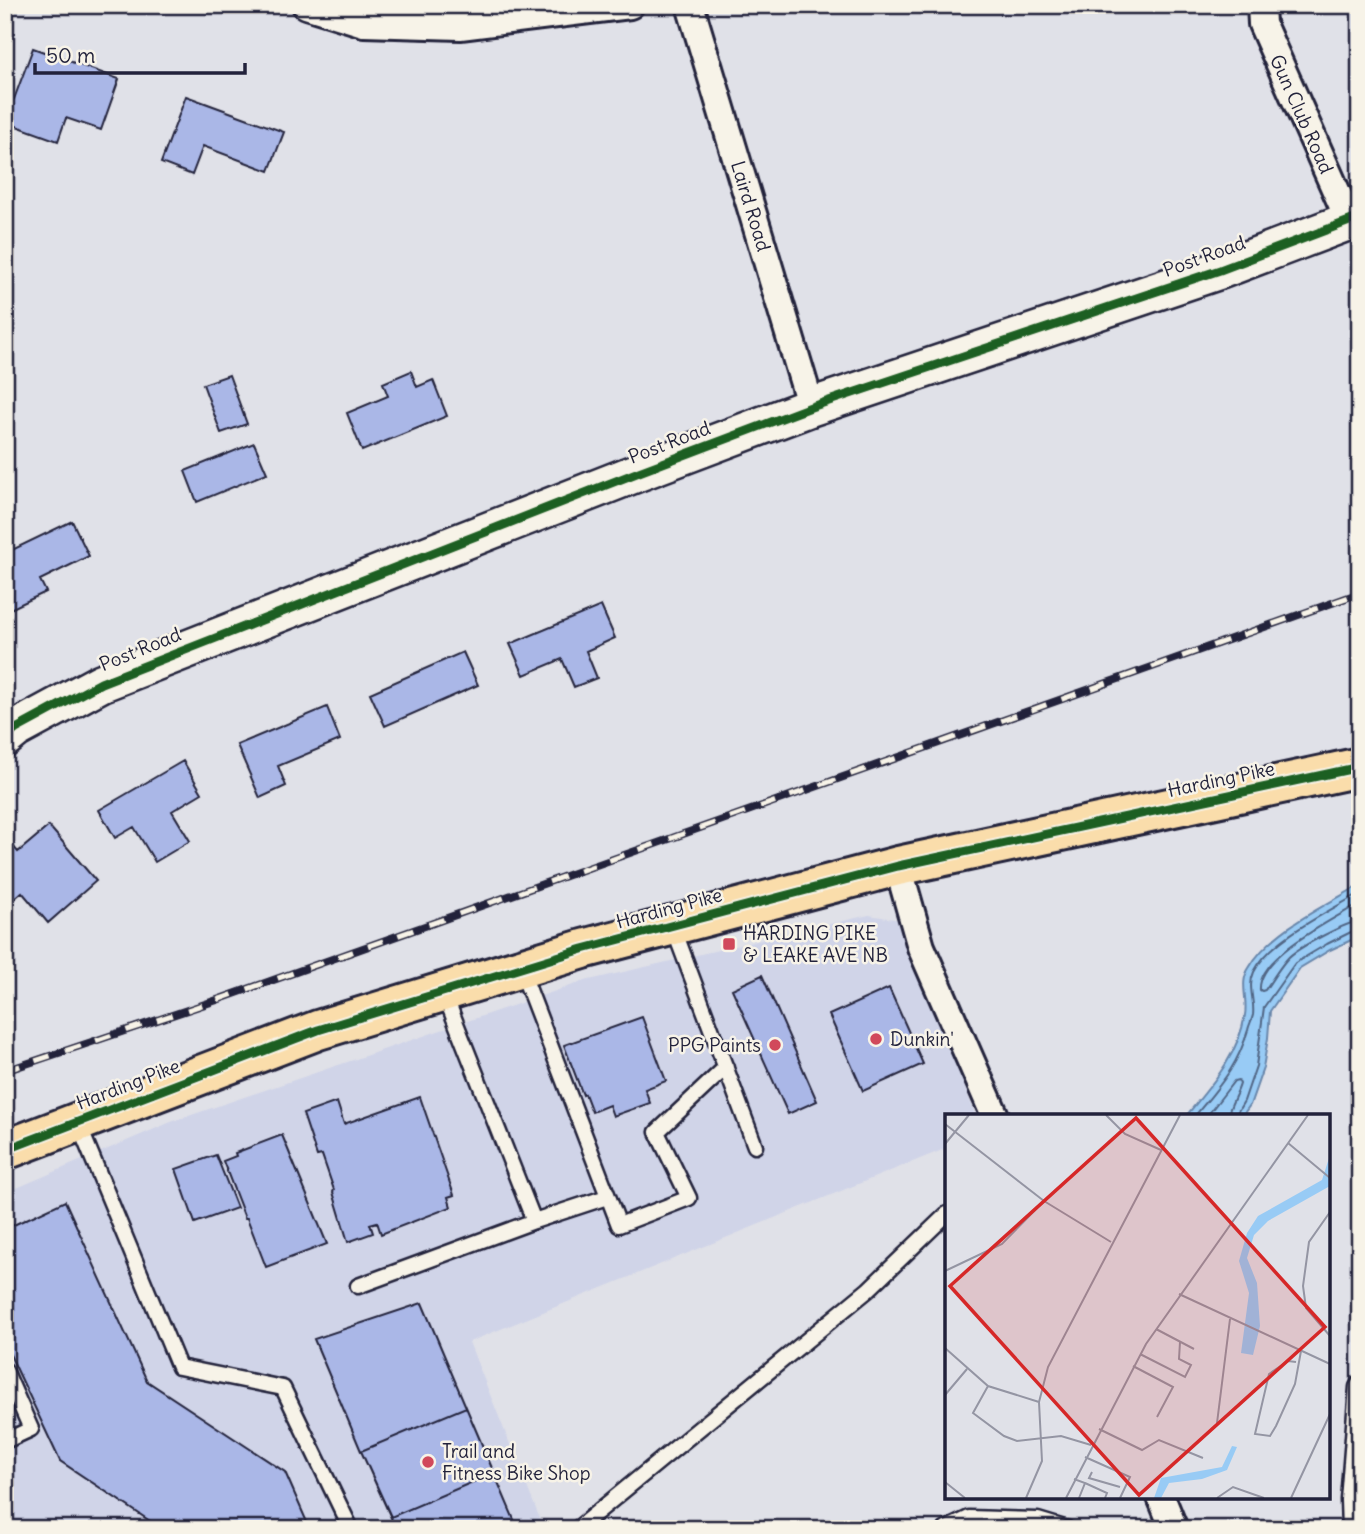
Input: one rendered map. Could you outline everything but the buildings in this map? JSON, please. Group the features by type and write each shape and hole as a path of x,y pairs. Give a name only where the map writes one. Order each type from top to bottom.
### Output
{"main road":[{"name":"Harding Pike","path":"5,1150 318,1030 583,949 898,866 1360,767"}],"street":[{"path":"306,5 364,23 460,26 630,5"},
{"name":"Laird Road","path":"690,5 811,407"},
{"name":"Gun Club Road","path":"1261,5 1262,24 1355,219"},
{"name":"Post Road","path":"5,738 16,729 101,683 626,477 811,407 1220,270 1355,219"},
{"path":"898,866 921,947 994,1114"},
{"path":"1162,1499 1174,1529"}],"lane":[{"path":"673,925 755,1146"},
{"path":"521,968 619,1225 689,1198 657,1132 726,1067"},
{"path":"444,991 534,1221"},
{"path":"78,1122 179,1367 283,1388 351,1529"},
{"path":"358,1286 607,1196"},
{"path":"578,1528 868,1290 945,1216"},
{"path":"5,1370 31,1429 5,1441"},
{"path":"1349,1529 1354,1501 1357,1387 1360,1382"},
{"path":"946,1529 968,1518 1038,1520 1068,1529"}],"shaded area":[{"path":"869,915 900,920 975,1114 945,1114 945,1149 469,1342 544,1529 5,1529 5,1193 171,1122 585,981"}],"water":[{"path":"1360,885 1360,936 1300,968 1270,1011 1263,1068 1250,1105 1243,1114 1188,1114 1223,1069 1242,1030 1246,1009 1244,985 1249,968 1270,942 1315,911"}],"railway":[{"path":"5,1071 217,1000 1360,593"}],"cycle path":[{"path":"5,738 16,729 101,683 639,472 811,407 1220,270 1360,217"},
{"path":"5,1150 318,1030 583,949 898,866 1360,767"}],"place":[{"name":"HARDING PIKE & LEAKE AVE NB","path":"729,944"},
{"name":"Dunkin'","path":"876,1039"},
{"name":"PPG Paints","path":"775,1045"},
{"name":"Trail and Fitness Bike Shop","path":"428,1462"}]}
